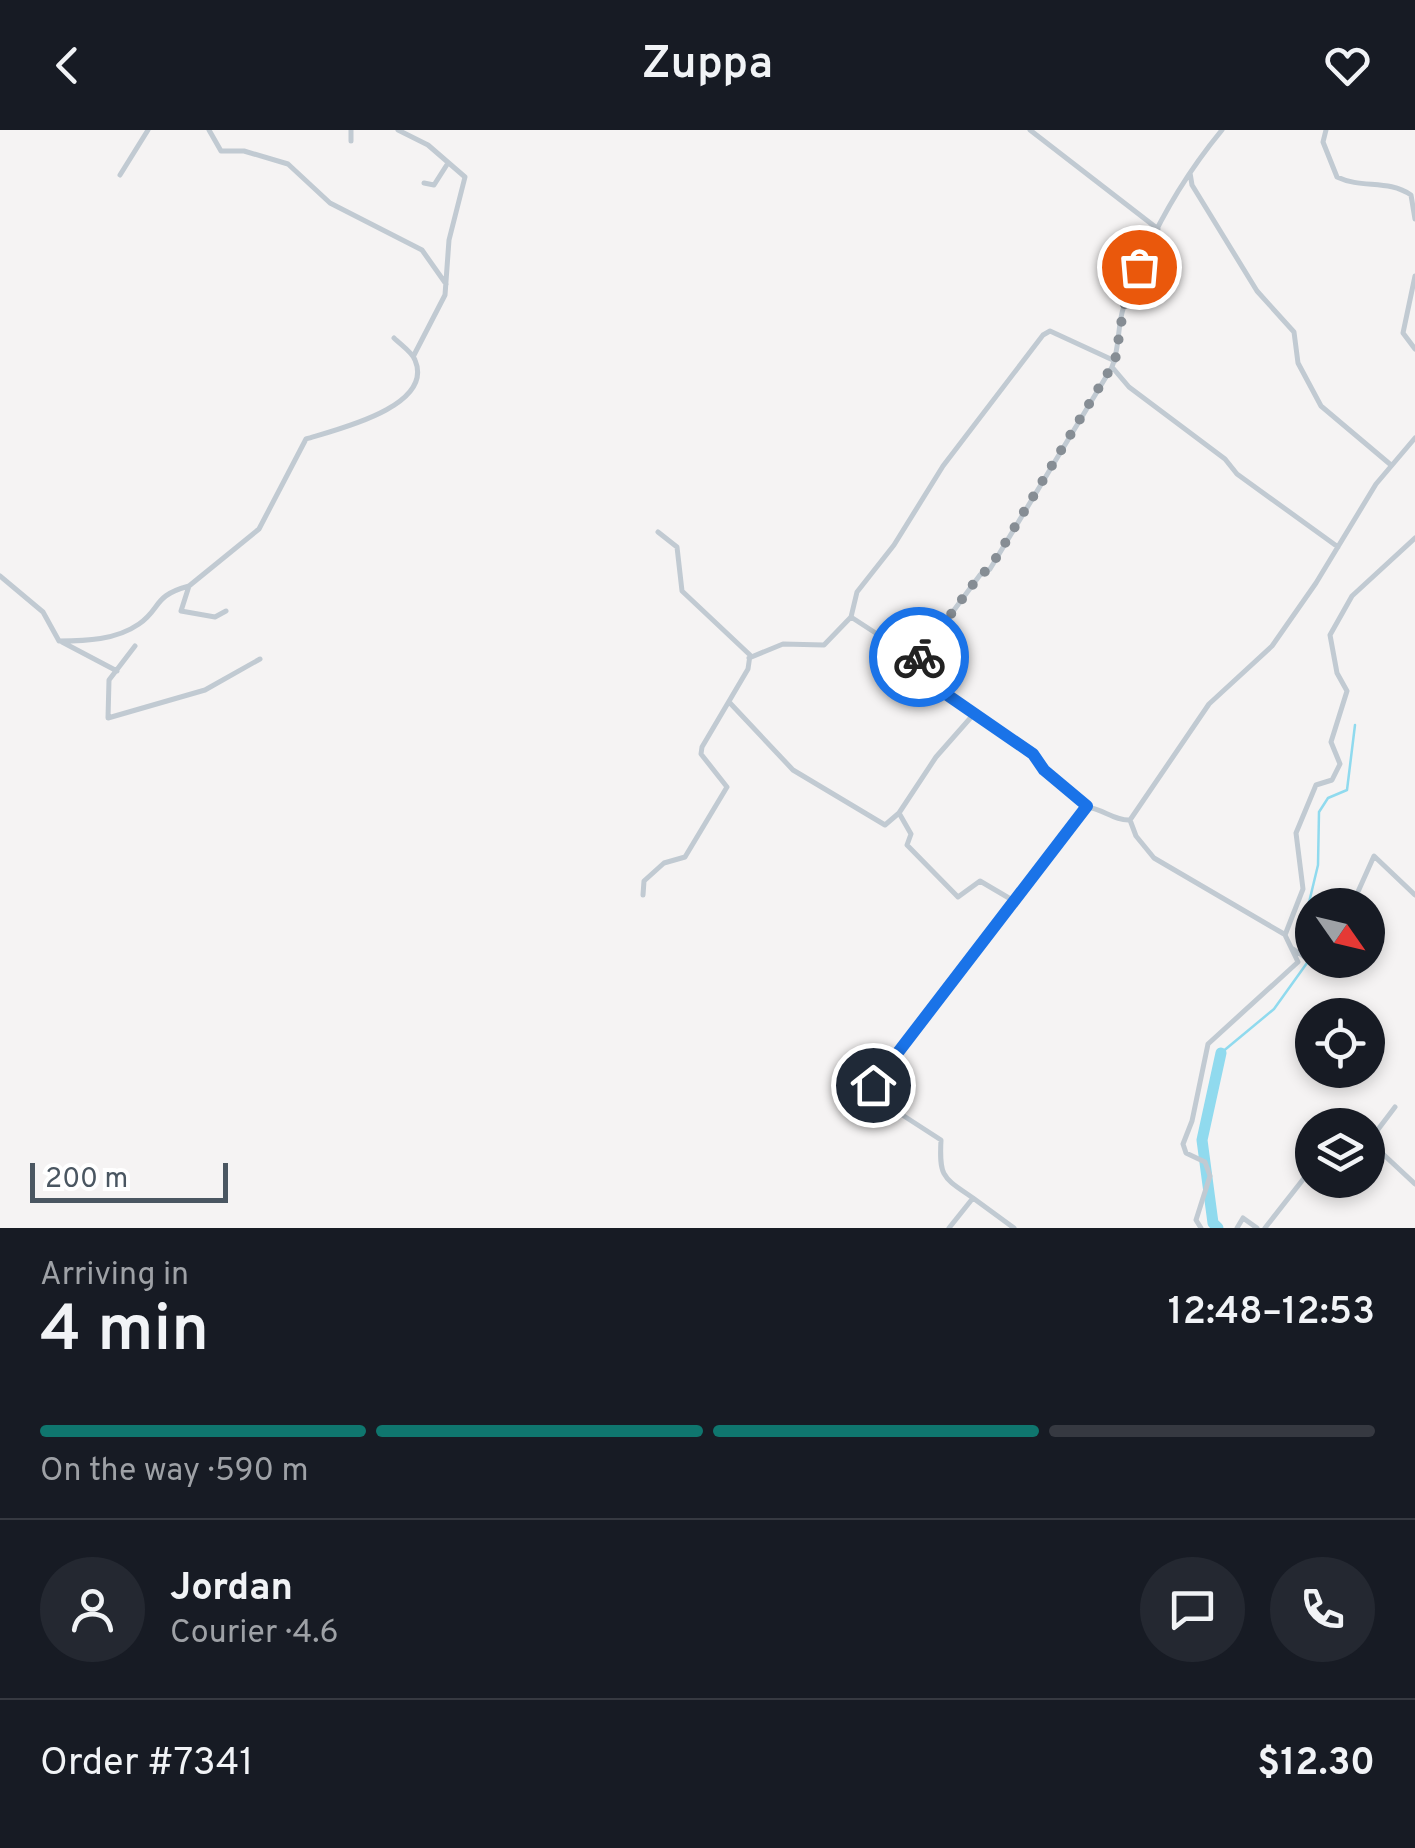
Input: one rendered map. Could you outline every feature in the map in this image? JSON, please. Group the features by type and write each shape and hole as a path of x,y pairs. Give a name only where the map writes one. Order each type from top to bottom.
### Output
{"street":[{"path":"120,175 148,130"},
{"path":"208,130 221,151 244,151 288,164 330,202 374,221 422,250 446,284"},
{"path":"351,130 351,142"},
{"path":"398,130 428,145 465,177 449,240 441,306 414,355"},
{"path":"1030,130 1088,171 1158,230"},
{"path":"917,660 980,575 990,568 1113,364 1124,306 1158,230 1189,170 1222,130"},
{"path":"1326,130 1324,142 1338,177 1354,185 1396,185 1410,195 1415,219"},
{"path":"424,183 434,186 448,164"},
{"path":"1189,170 1192,185 1257,291 1294,332 1298,363 1320,406 1392,466"},
{"path":"1415,276 1403,332 1415,349"},
{"path":"749,658 783,644 824,645 851,617 857,592 894,545 942,466 1050,331 1113,364 1130,387 1225,459 1237,474 1338,547"},
{"path":"60,641 120,635 144,622 161,596 188,586 259,528 306,440 394,409 407,396 418,368 414,355 394,338"},
{"path":"1130,820 1210,704 1272,646 1392,466 1415,438"},
{"path":"658,532 677,547 682,592 749,658"},
{"path":"1285,934 1303,890 1296,833 1316,785 1332,780 1340,764 1332,742 1348,691 1337,672 1330,634 1352,596 1415,538"},
{"path":"0,576 43,612 60,641 117,671"},
{"path":"188,586 181,611 214,616 226,612"},
{"path":"851,617 917,660 943,692 1033,754 1044,770 1087,806 1102,809 1120,820 1130,820"},
{"path":"135,646 106,689 108,718 205,690 260,659"},
{"path":"642,895 644,882 664,863 685,857 726,786 701,754 748,669 749,658"},
{"path":"730,703 793,770 886,825 899,813 936,756 974,714"},
{"path":"1014,1228 944,1177 940,1170 940,1140 874,1096 873,1085 1087,806"},
{"path":"899,813 911,834 907,845 944,888 958,898 980,881 1014,901"},
{"path":"1130,820 1136,836 1154,858 1285,934 1298,962 1208,1044 1192,1122 1183,1144 1186,1153 1205,1162 1210,1176 1196,1220 1202,1228"},
{"path":"1360,888 1374,856 1415,895"},
{"path":"1291,947 1295,950"},
{"path":"1385,1120 1395,1107"},
{"path":"1385,1157 1415,1184"},
{"path":"1265,1228 1295,1190"},
{"path":"949,1228 973,1198"},
{"path":"1237,1228 1242,1218 1256,1228"}],"waterway":[{"path":"1312,888 1318,865 1319,812 1328,798 1347,790 1355,725"},
{"path":"1221,1053 1274,1009 1296,978"},
{"path":"1218,1228 1213,1223 1202,1140 1221,1053"}],"way so far":[{"path":"919,657 980,575 990,568 1112,367 1124,306 1138,279 1139,267"}],"route":[{"path":"873,1085 966,958 1087,806 1044,770 1033,754 943,692 917,660 919,657"}]}
